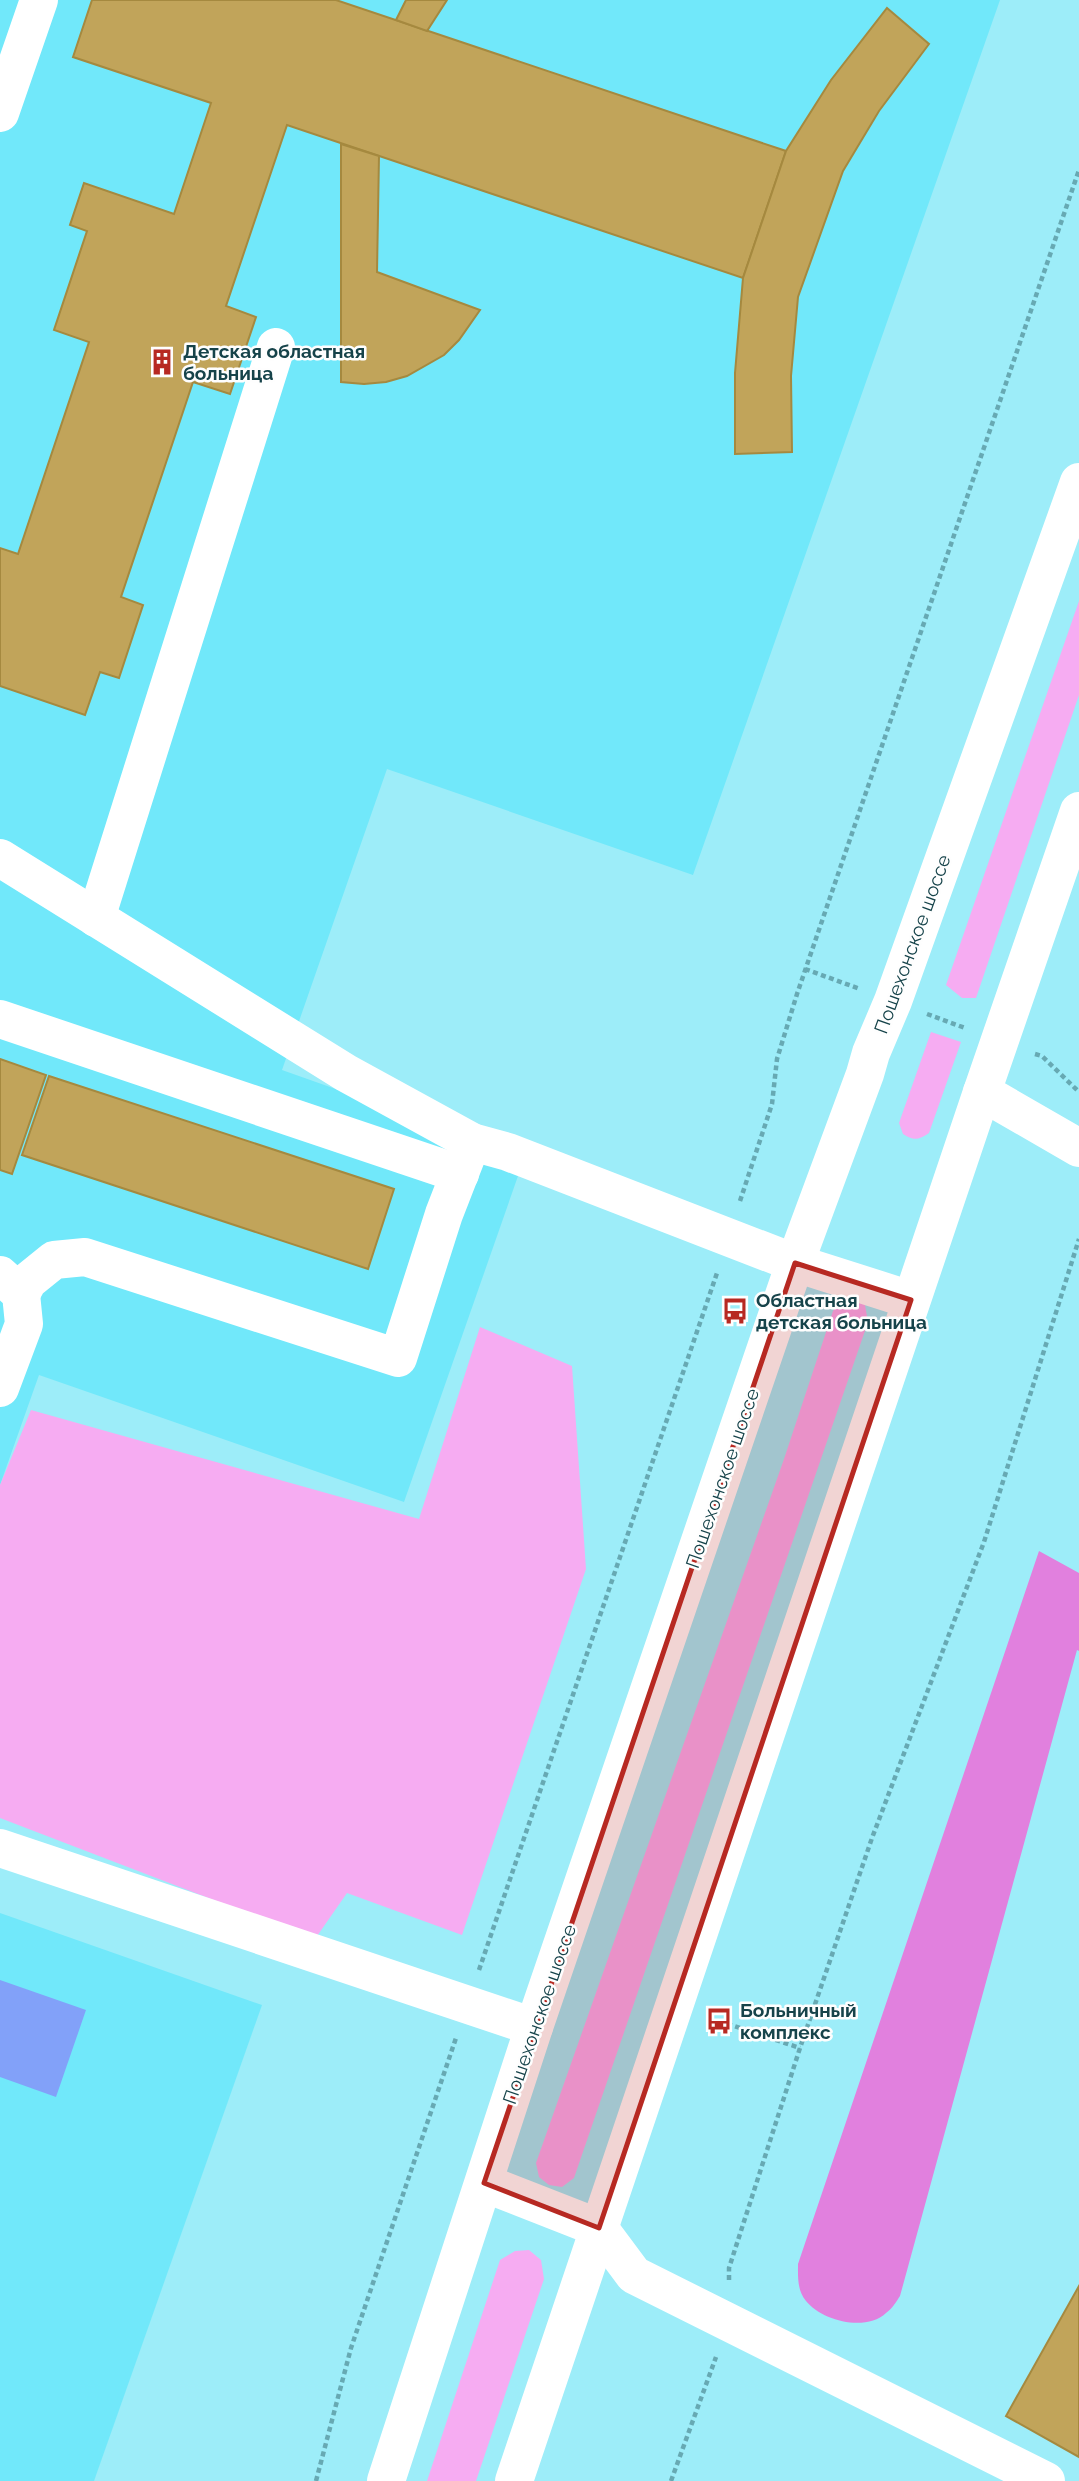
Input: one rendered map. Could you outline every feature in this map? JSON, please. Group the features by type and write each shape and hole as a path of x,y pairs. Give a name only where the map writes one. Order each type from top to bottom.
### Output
{"main road":[{"path":"1,106 39,0"},
{"path":"96,918 276,347"},
{"name":"Пошехонское шоссе","path":"386,2481 534,2027 795,1263 866,1074 871,1053 893,1001 1079,482"},
{"path":"514,2481 1079,811"},
{"path":"0,858 346,1073 466,1158"},
{"path":"0,1020 466,1158 508,1152 795,1263 912,1300"},
{"path":"982,1092 1079,1148"},
{"path":"0,1388 24,1324 10,1285 28,1281 54,1260 85,1258 398,1358 444,1214 466,1158"},
{"path":"0,1849 534,2027"},
{"path":"484,2183 599,2228 634,2275 1046,2481"}],"path":[{"path":"316,2481 351,2348 772,1104 778,1059 805,969 1079,170"},
{"path":"805,969 1042,1056 1079,1092"},
{"path":"671,2481 728,2323 729,2268 800,2048 872,1838 984,1542 1079,1239"},
{"path":"719,2021 800,2048"}],"highlighted area":[{"path":"795,1263 911,1300 599,2228 484,2183"}],"shaded area":[{"path":"0,0 1000,0 693,875 387,769 282,1070 525,1156 404,1502 39,1375 0,1485"},
{"path":"1079,601 1079,695 976,998 962,998 946,985"},
{"path":"931,1032 961,1042 929,1133 913,1139 903,1134 899,1123"},
{"path":"855,1297 865,1305 868,1322 574,2178 562,2187 549,2185 539,2177 536,2163 784,1459 833,1311 841,1300"},
{"path":"480,1327 572,1366 586,1569 462,1935 347,1893 315,1939 0,1818 0,1485 31,1410 419,1519"},
{"path":"1039,1551 1079,1573 1079,1651 1077,1650 900,2296 890,2310 877,2319 844,2322 822,2314 806,2301 798,2279 798,2264"},
{"path":"0,1913 262,2005 94,2481 0,2481"},
{"path":"0,1980 86,2010 56,2097 0,2077"},
{"path":"529,2250 541,2260 544,2279 476,2481 427,2481 500,2260 515,2251"}],"building":[{"name":"Детская областная больница","path":"92,0 336,0 786,151 743,278 287,125 226,306 256,317 230,394 193,382 121,597 143,605 119,678 100,672 85,715 0,686 0,548 18,554 89,342 54,330 87,231 70,225 84,183 174,214 211,103 73,57"},
{"path":"406,0 447,0 427,31 396,20"},
{"path":"887,8 929,44 879,111 843,171 798,297 791,376 792,452 735,454 735,373 743,278 786,151 831,80"},
{"path":"341,144 379,156 377,272 480,310 459,340 444,355 407,376 386,382 341,382"},
{"path":"0,1059 46,1075 12,1174 0,1170"},
{"path":"49,1076 394,1189 368,1269 22,1155"},
{"path":"1079,2286 1079,2457 1006,2416"}],"place":[{"name":"Детская областная больница","path":"162,362"},
{"name":"Областная детская больница","path":"735,1311"},
{"name":"Больничный комплекс","path":"719,2021"}]}
